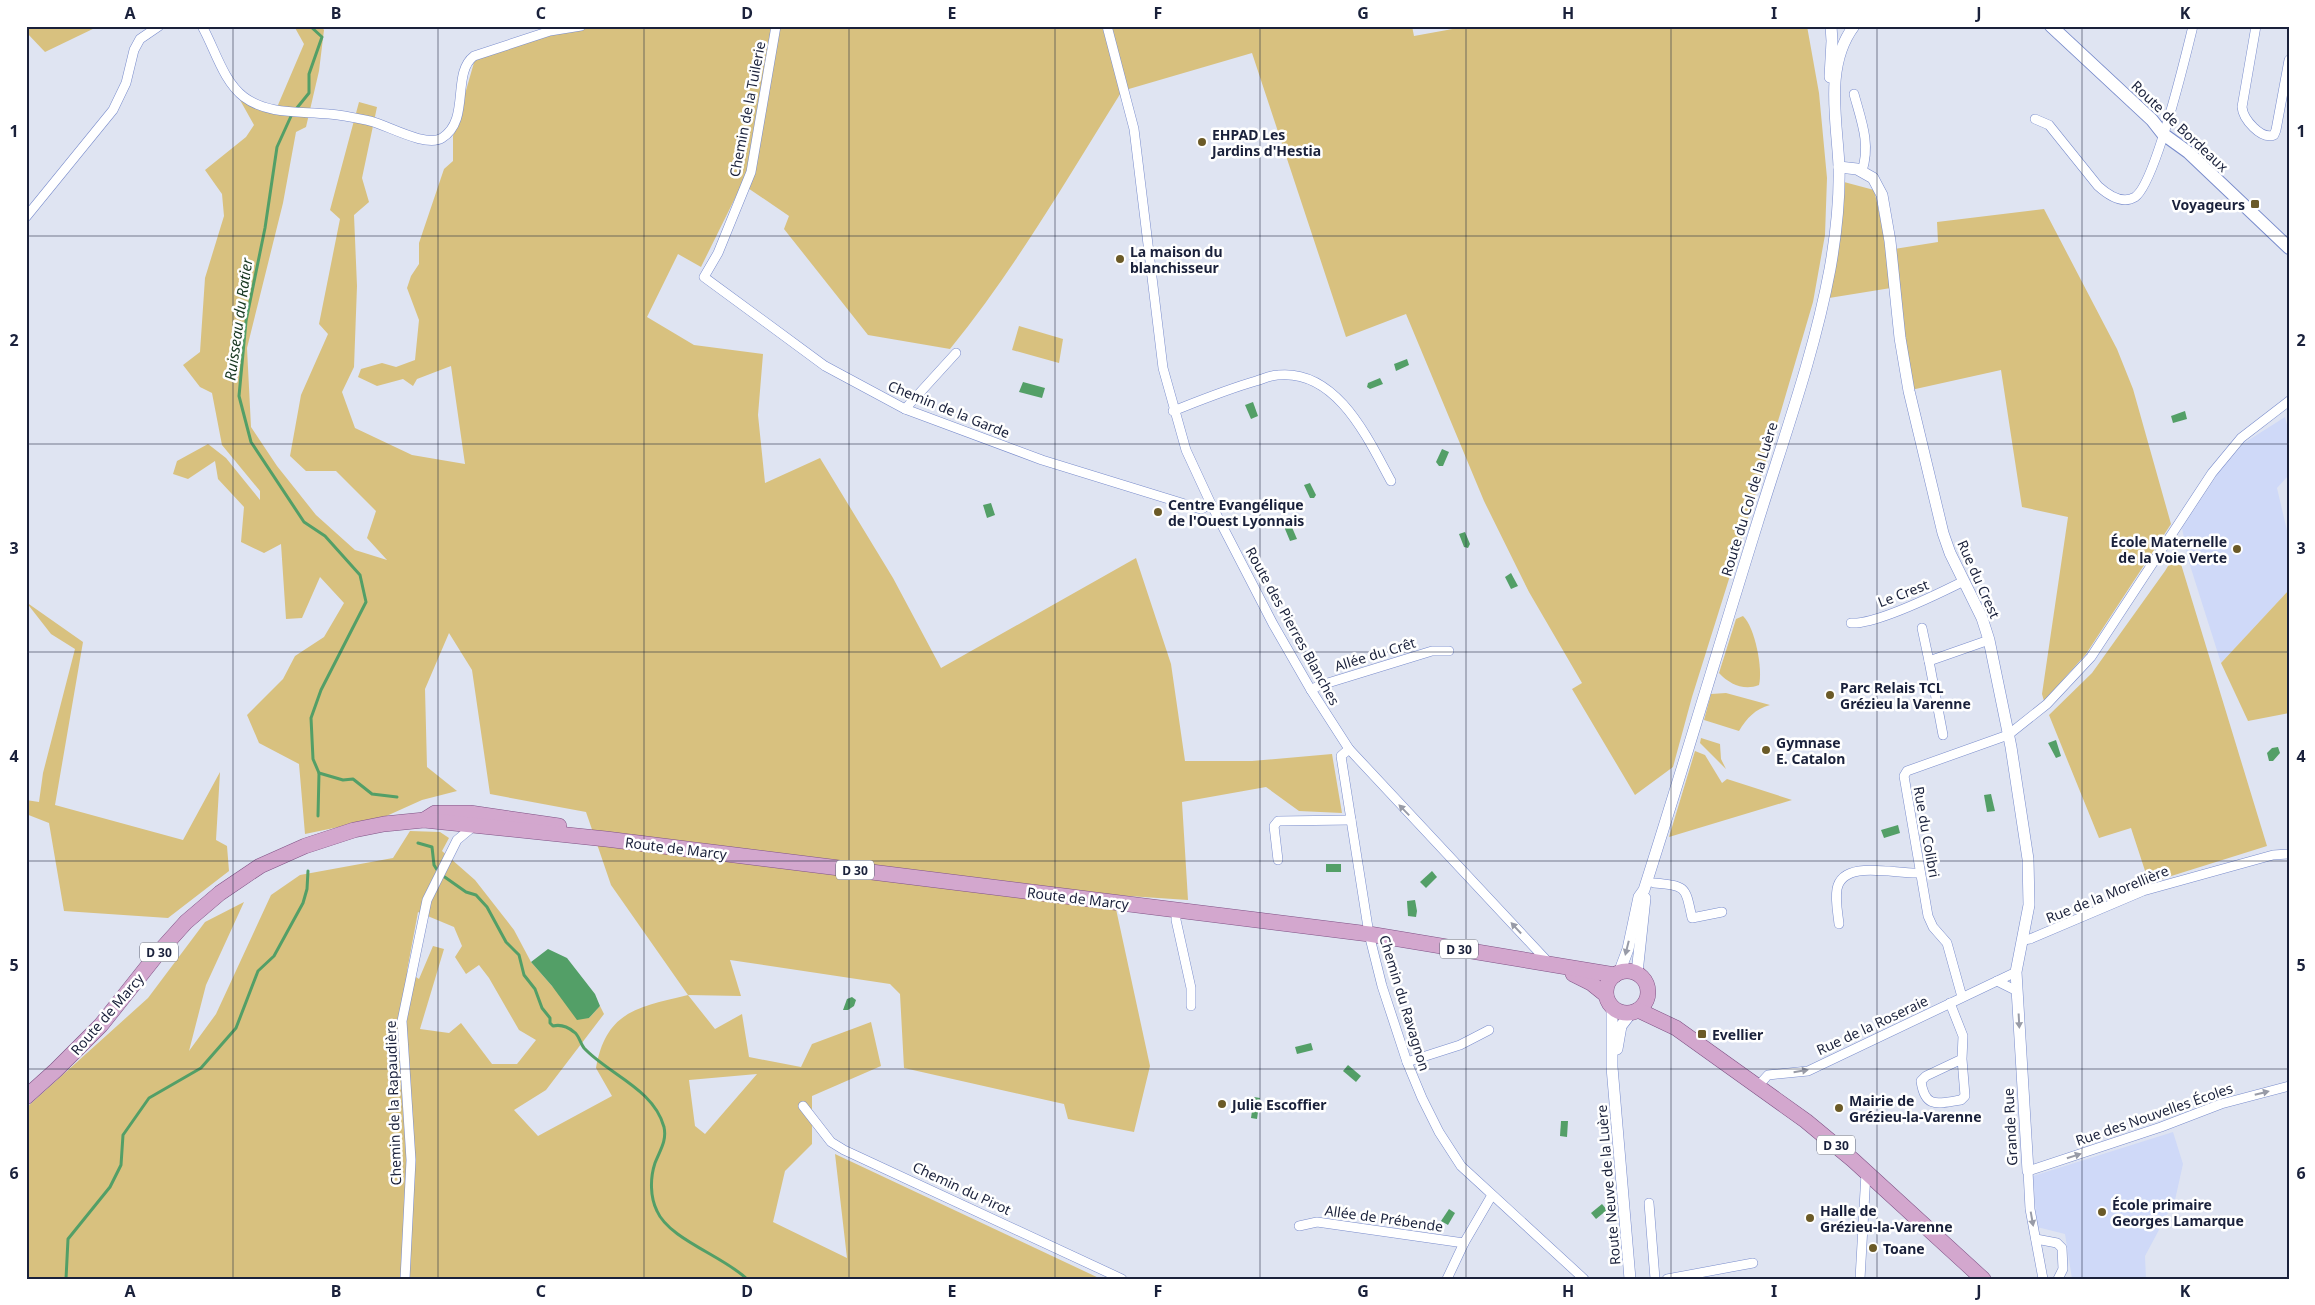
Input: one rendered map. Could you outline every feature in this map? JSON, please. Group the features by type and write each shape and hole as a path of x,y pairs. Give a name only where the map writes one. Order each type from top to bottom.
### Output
{"main road":[{"name":"Route de Bordeaux","path":"2051,26 2152,120 2163,134 2188,152 2289,248"},
{"name":"Route de Marcy","path":"424,820 435,813 470,813 558,826 606,839"},
{"name":"Route de Marcy","path":"26,1097 101,1025 159,952 186,922 220,893 260,866 305,846 354,830 408,821 424,820 562,836 606,839 1369,934 1617,974"},
{"name":"Route de Marcy","path":"1549,964 1582,977 1609,1000"},
{"path":"1631,971 1637,973 1644,979 1648,988 1648,997 1644,1004 1635,1011 1624,1013 1609,1000 1607,987 1617,974 1631,971"},
{"name":"D 30","path":"1648,997 1676,1028 1812,1125 1983,1279"},
{"name":"D 30","path":"1635,1011 1676,1028"}],"street":[{"path":"26,217 113,110 126,83 140,39 159,26"},
{"path":"202,26 232,86 246,98 263,106 285,112 353,117 378,123 421,139 433,141 442,138 455,122 460,103 465,66 474,56 550,31 581,26"},
{"name":"Chemin de la Tuilerie","path":"704,276 718,254 751,172 776,26"},
{"name":"Route des Pierres Blanches","path":"1107,26 1134,129 1163,368 1186,450 1211,504 1273,624 1311,690 1349,749 1549,964"},
{"name":"Route du Col de la Luère","path":"1637,973 1649,887 1820,316 1836,234 1839,167 1835,110 1830,81 1831,26"},
{"name":"Route du Col de la Luère","path":"1835,110 1837,64 1843,45 1854,26"},
{"path":"2035,119 2049,125 2098,186 2107,194 2117,199 2128,200 2140,193 2170,120 2193,26"},
{"path":"2256,26 2242,107 2245,117 2263,135 2269,137 2274,135 2276,130 2289,60"},
{"path":"1839,167 1862,171 1867,157 1867,141 1854,94"},
{"name":"Rue du Crest","path":"1862,171 1873,178 1882,195 1890,241 1900,338 1909,391 1943,534 1950,553 1982,618 1989,640 2008,735 2028,860 2029,905 2016,972"},
{"name":"Chemin de la Garde","path":"704,276 825,366 905,409 1052,463 1201,509 1211,504"},
{"path":"905,409 956,353"},
{"path":"1174,411 1239,386 1279,374 1304,377 1324,387 1343,404 1365,433 1391,481"},
{"path":"2008,735 2046,704 2091,657 2212,473 2241,438 2289,401"},
{"name":"Le Crest","path":"1850,623 1869,621 1938,594 1964,581"},
{"path":"1922,628 1943,735"},
{"path":"1929,661 1989,640"},
{"name":"Allée du Crêt","path":"1311,690 1318,686 1432,651 1449,651"},
{"name":"Rue du Colibri","path":"1962,997 1947,943 1932,927 1928,916 1904,776 1907,771 2008,735"},
{"name":"Chemin du Ravagnon","path":"1349,749 1341,756 1369,934 1382,986 1407,1062 1439,1132 1461,1166 1584,1279"},
{"name":"Route de Marcy","path":"454,824 460,820 467,819 495,822 523,820"},
{"path":"1278,860 1274,826 1278,821 1351,820"},
{"path":"454,824 457,840"},
{"name":"Chemin de la Rapaudière","path":"405,1279 411,1160 402,1021 427,900 457,840 476,825"},
{"name":"Rue de la Morellière","path":"2023,940 2030,939 2143,891 2265,857 2289,854"},
{"path":"1839,924 1836,891 1840,880 1849,873 1859,870 1908,874 1920,873"},
{"path":"1649,887 1678,885 1686,892 1692,918 1722,912"},
{"name":"Route du Col de la Luère","path":"1617,974 1628,949 1639,897 1649,887"},
{"path":"1176,911 1176,920 1191,988 1191,1006"},
{"name":"Rue de la Roseraie","path":"1758,1086 1768,1075 1808,1071 2016,972"},
{"name":"Grande Rue","path":"2016,972 2030,1209 2042,1279"},
{"path":"1997,981 2017,991"},
{"name":"Route Neuve de la Luère","path":"1609,1000 1630,1279"},
{"path":"1950,1003 1963,1036 1962,1059 1966,1096 1961,1100 1934,1104 1930,1102 1925,1096 1921,1081 1926,1076 1962,1059"},
{"name":"Route Neuve de la Luère","path":"1615,1089 1618,1036 1621,1026 1635,1011"},
{"path":"1407,1062 1460,1045 1489,1030"},
{"name":"Rue des Nouvelles Écoles","path":"2028,1171 2161,1127 2220,1104 2289,1086"},
{"name":"Chemin du Pirot","path":"802,1106 831,1142 844,1150 1122,1279"},
{"path":"1860,1279 1866,1173"},
{"path":"1447,1279 1464,1243 1492,1195"},
{"path":"1649,1203 1655,1279"},
{"name":"Allée de Prébende","path":"1299,1226 1317,1222 1464,1243"},
{"path":"2036,1239 2058,1243 2062,1248 2063,1269 2058,1279"},
{"path":"1667,1279 1754,1262"}],"shaded area":[{"path":"26,26 99,26 45,52 26,32"},
{"path":"294,26 321,26 324,30 319,71 306,127 296,132 283,203 247,348 251,427 277,466 316,515 355,550 387,560 367,538 376,511 336,471 306,471 290,456 301,395 328,334 319,324 340,219 330,210 359,102 377,107 362,178 369,202 354,215 357,286 354,367 342,392 355,428 412,455 465,464 451,366 417,379 413,386 403,379 377,386 358,377 361,369 382,363 396,367 415,360 419,320 407,288 411,276 419,264 419,243 444,169 453,161 453,136 475,59 550,34 600,26 1412,26 1414,36 1469,26 1807,26 1819,93 1827,178 1825,235 1813,302 1771,445 1692,697 1673,767 1635,795 1572,689 1582,683 1529,592 1484,501 1406,314 1346,337 1252,53 1122,91 1061,190 997,287 950,349 868,335 784,229 789,216 742,184 701,267 678,254 647,317 694,345 763,354 758,415 765,483 820,458 893,578 941,668 1136,558 1171,664 1185,761 1252,761 1332,754 1342,813 1299,811 1266,787 1182,802 1188,900 1113,895 1150,1066 1134,1132 1068,1119 1064,1104 904,1068 900,994 890,984 730,960 741,996 688,995 611,885 586,812 490,794 472,670 449,633 425,689 427,767 457,791 422,800 382,818 305,834 299,764 259,743 247,715 283,679 295,656 324,637 344,603 320,577 302,618 286,619 281,544 264,553 241,542 244,507 218,479 215,461 188,479 173,474 177,461 208,444 226,458 260,500 260,491 222,445 212,393 200,387 183,365 200,352 205,278 224,216 222,194 205,170 246,137 254,125 240,100 275,112 304,44"},
{"path":"1844,182 1874,190 1888,250 1938,242 1937,222 2044,209 2117,349 2133,389 2171,524 2086,654 2044,701 2042,694 2068,517 2022,507 2001,370 1911,390 1897,287 1829,298"},
{"path":"1019,326 1063,339 1059,363 1012,350"},
{"path":"1407,359 1409,365 1396,371 1394,364"},
{"path":"1380,378 1383,384 1370,389 1367,387 1368,383"},
{"path":"1023,382 1045,388 1042,398 1019,392"},
{"path":"1253,402 1258,416 1251,419 1245,405"},
{"path":"2185,411 2187,419 2173,423 2171,416"},
{"name":"École Maternelle de la Voie Verte","path":"2285,417 2289,432 2289,475 2277,488 2289,539 2289,590 2221,663 2188,559 2182,528 2219,472 2244,443"},
{"path":"1442,449 1449,452 1443,466 1439,466 1436,462"},
{"path":"1310,483 1316,495 1314,498 1310,498 1304,485"},
{"path":"991,503 995,515 987,518 983,505"},
{"path":"1291,525 1297,539 1290,541 1285,529"},
{"path":"1465,532 1470,544 1468,548 1464,547 1459,534"},
{"path":"2177,551 2267,846 2149,883 2131,828 2099,838 2049,715 2092,673 2165,571"},
{"path":"1511,573 1518,586 1511,589 1505,577"},
{"path":"2289,590 2289,713 2248,721 2221,663"},
{"path":"26,602 83,642 55,805 183,840 220,772 216,840 227,846 229,871 168,918 64,911 49,823 26,814 26,800 39,802 43,773 75,649 51,634"},
{"path":"1743,616 1751,629 1759,659 1759,685 1753,687 1737,685 1719,673 1736,619"},
{"path":"1726,693 1770,705 1752,715 1739,731 1704,720 1711,694"},
{"path":"1701,738 1720,744 1721,759 1726,769 1700,743"},
{"path":"2056,740 2061,756 2056,758 2048,743"},
{"path":"2278,747 2280,753 2273,761 2269,761 2267,753 2272,748"},
{"path":"1695,751 1705,755 1722,783 1727,779 1792,800 1669,837"},
{"path":"1991,794 1995,811 1987,812 1984,795"},
{"path":"1898,825 1900,833 1884,838 1881,830"},
{"path":"410,831 440,832 449,838 442,851 475,880 514,930 531,962 552,986 589,1018 600,1006 604,1014 546,1090 514,1110 538,1136 612,1096 596,1068 601,1049 616,1023 640,1008 688,995 715,1029 742,1014 749,1057 801,1067 812,1044 871,1022 881,1066 812,1096 812,1144 785,1171 773,1222 847,1258 835,1154 1101,1279 26,1279 26,1108 148,998 205,922 244,902 206,985 189,1051 216,1014 271,895 300,875 393,858","holes":["418,912 454,927 462,946 455,957 466,974 479,965 489,978 519,1030 536,1040 517,1064 492,1064 461,1023 449,1033 420,1029 444,949 433,946 419,979 407,971","757,1074 705,1134 695,1126 689,1080"]},
{"path":"1326,864 1341,864 1341,872 1326,872"},
{"path":"1432,871 1437,877 1426,888 1420,882"},
{"path":"1415,900 1416,917 1408,916 1407,901"},
{"path":"548,949 567,958 595,994 600,1006 589,1018 577,1020 552,986 531,962"},
{"path":"852,997 856,1000 854,1006 848,1010 843,1010 847,999"},
{"path":"1311,1043 1313,1050 1297,1054 1295,1047"},
{"path":"1348,1065 1361,1076 1356,1082 1343,1071"},
{"path":"1254,1097 1260,1098 1257,1119 1251,1118"},
{"path":"1561,1121 1568,1121 1567,1137 1560,1136"},
{"name":"École primaire Georges Lamarque","path":"2173,1132 2183,1164 2175,1200 2145,1256 2146,1279 2072,1279 2065,1234 2037,1227 2033,1176"},
{"path":"1602,1204 1607,1210 1596,1219 1591,1213"},
{"path":"1449,1209 1455,1213 1448,1225 1441,1221"}],"waterway":[{"name":"Ruisseau du Ratier","path":"310,26 322,37 309,74 309,93 292,114 277,147 265,228 246,321 239,396 251,442 304,522 325,536 360,575 366,602 321,690 311,718 313,759 319,773 318,816"},
{"path":"319,773 343,780 353,779 372,794 397,797"},
{"path":"418,843 432,847 434,865 439,873 466,892 476,895 487,907 506,942 519,955 524,975 535,989 542,1008 550,1018 550,1023 553,1026 567,1027 576,1033 584,1048 641,1092 659,1114 664,1127 665,1137 653,1169 652,1187 653,1200 663,1221 684,1239 747,1279"},
{"name":"Ruisseau du Ratier","path":"66,1279 68,1239 110,1187 121,1165 123,1135 149,1098 201,1068 236,1028 258,971 274,956 303,903 307,889 308,871"}],"place":[{"name":"EHPAD Les Jardins d'Hestia","path":"1202,142"},
{"name":"Voyageurs","path":"2255,204"},
{"name":"La maison du blanchisseur","path":"1120,259"},
{"name":"Centre Evangélique de l'Ouest Lyonnais","path":"1158,512"},
{"name":"École Maternelle de la Voie Verte","path":"2237,549"},
{"name":"Parc Relais TCL Grézieu la Varenne","path":"1830,695"},
{"name":"Gymnase E. Catalon","path":"1766,750"},
{"name":"Evellier","path":"1702,1034"},
{"name":"Julie Escoffier","path":"1222,1104"},
{"name":"Mairie de Grézieu-la-Varenne","path":"1839,1108"},
{"name":"École primaire Georges Lamarque","path":"2102,1212"},
{"name":"Halle de Grézieu-la-Varenne","path":"1810,1218"},
{"name":"Toane","path":"1873,1248"}]}
